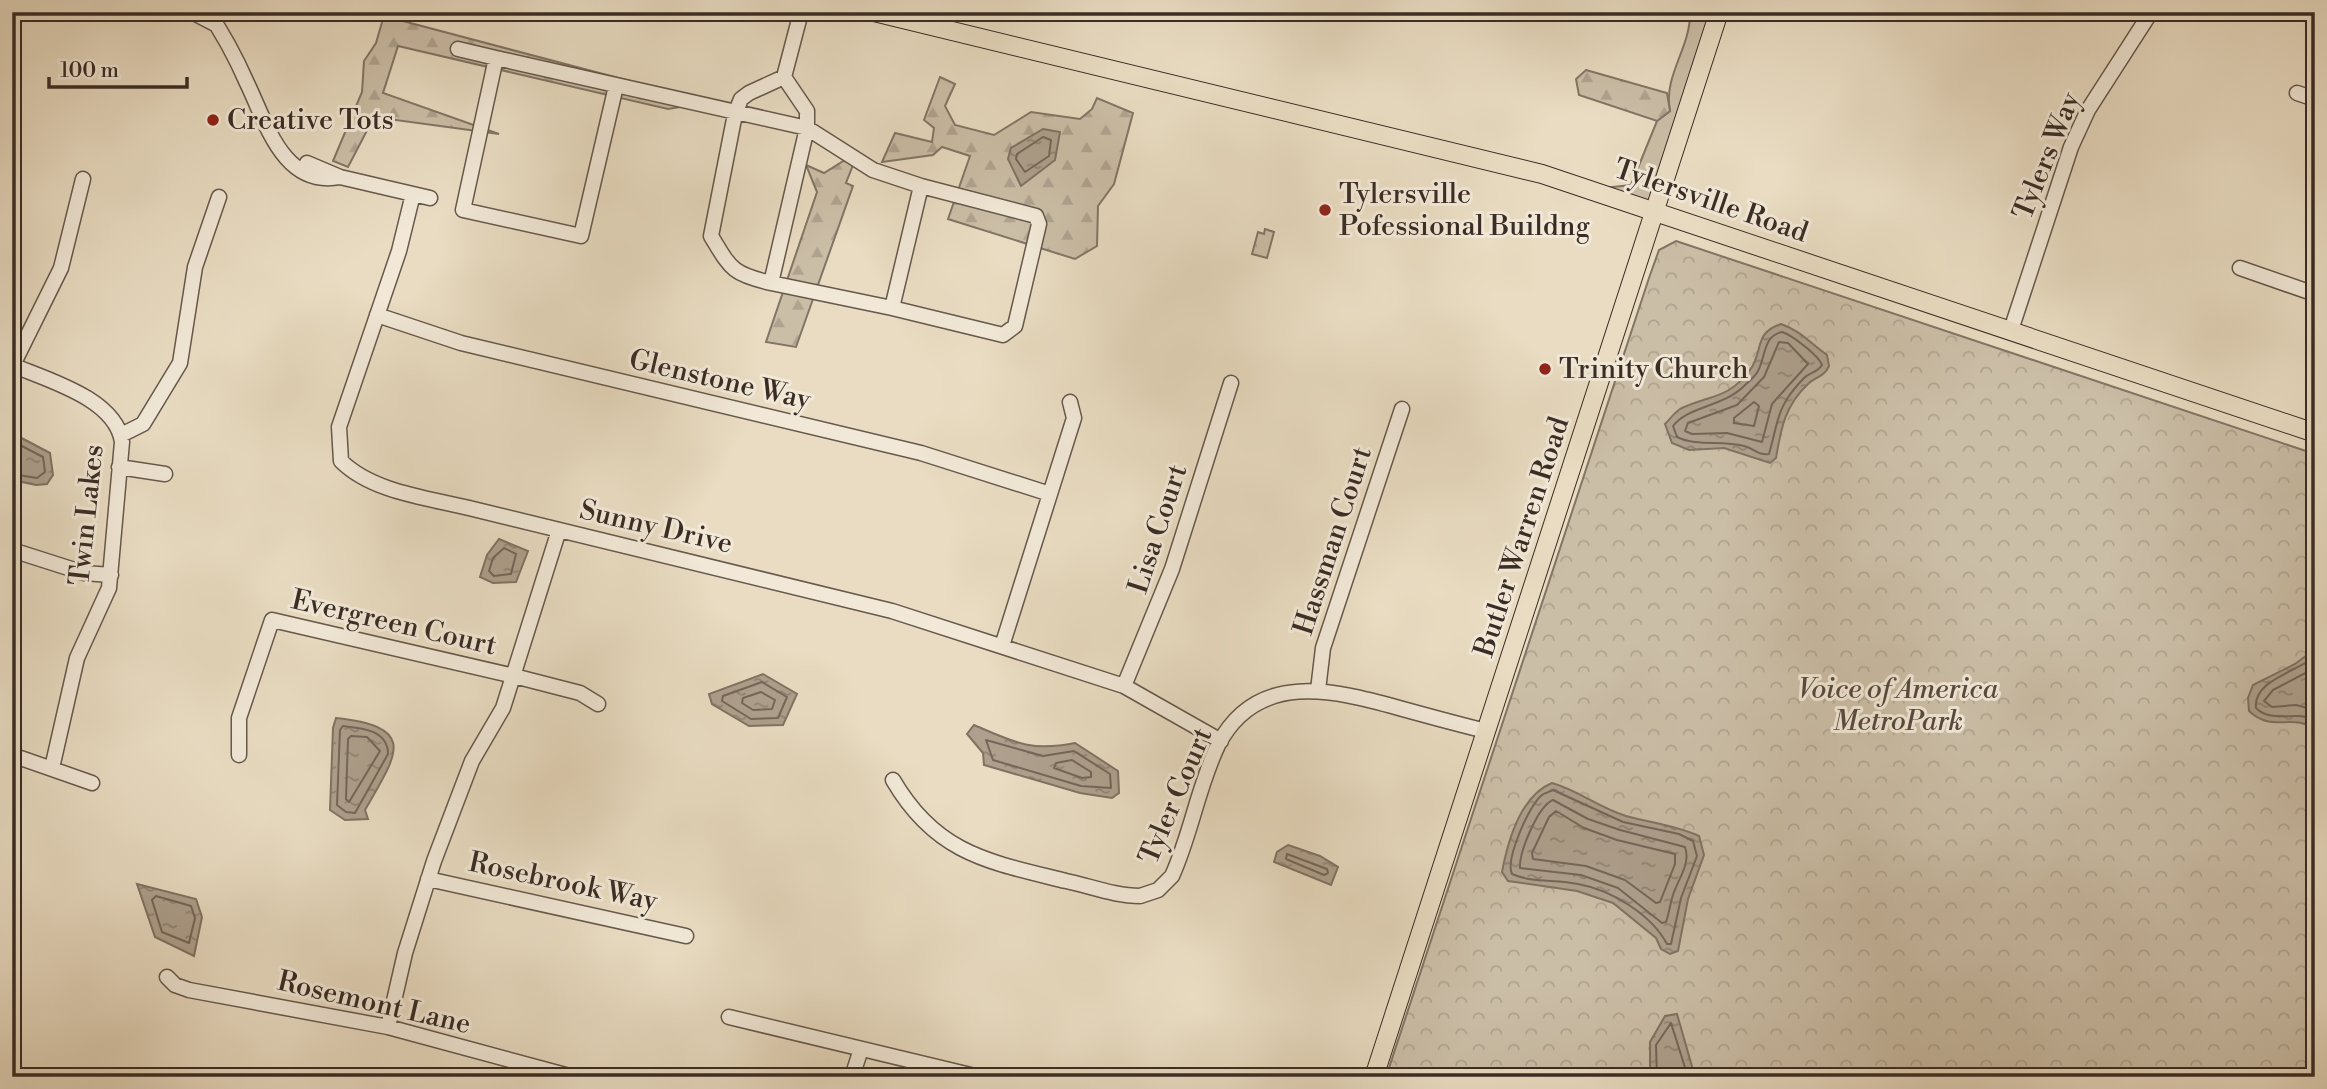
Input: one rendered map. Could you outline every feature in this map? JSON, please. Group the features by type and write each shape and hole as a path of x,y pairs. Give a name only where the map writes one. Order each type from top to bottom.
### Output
{"main road":[{"name":"Tylersville Road","path":"874,12 1437,146 1542,174 2315,433"},
{"name":"Butler Warren Road","path":"1374,1077 1720,12"}],"street":[{"path":"192,12 216,25"},
{"path":"208,12 231,47 259,107 262,123 276,147 291,163 306,173 326,180 340,177 430,198"},
{"path":"771,283 807,128 807,111 784,77 801,12"},
{"name":"Tylers Way","path":"2011,330 2071,147 2093,101 2151,12"},
{"path":"458,49 735,114 807,128 873,170 921,186 1036,216 1039,224 1015,326 1003,335 742,276 728,264 711,236 735,114 741,99 784,77"},
{"path":"496,58 463,210 582,236 616,86"},
{"path":"2297,93 2315,99"},
{"path":"13,365 61,268 83,179"},
{"path":"892,308 921,186"},
{"name":"Sunny Drive","path":"413,194 399,251 339,427 341,461 351,472 367,480 407,492 843,597 1002,646 1124,686 1221,741"},
{"path":"121,435 143,424 180,363 195,267 219,197"},
{"path":"2240,268 2315,294"},
{"name":"Glenstone Way","path":"377,315 461,343 921,453 1050,494"},
{"name":"Twin Lakes","path":"13,365 100,406 115,422 121,435 109,588 73,669 52,768"},
{"name":"Lisa Court","path":"1124,686 1167,582 1231,383"},
{"path":"1002,646 1074,418 1070,402"},
{"name":"Hassman Court","path":"1318,690 1323,648 1402,409"},
{"path":"119,467 165,474"},
{"name":"Rosebrook Way","path":"388,1027 405,953 428,879 472,761 503,708 559,530"},
{"path":"12,550 84,573 111,575"},
{"name":"Evergreen Court","path":"239,755 239,718 272,620 580,693 598,704"},
{"name":"Tyler Court","path":"893,780 919,819 962,852 1013,868 1140,896 1158,890 1172,876 1221,741 1238,719 1260,702 1286,692 1318,690 1486,731"},
{"path":"12,755 92,783"},
{"name":"Rosebrook Way","path":"428,879 686,936"},
{"name":"Rosemont Lane","path":"167,977 175,985 189,990 388,1027 573,1077"},
{"path":"729,1017 979,1077"},
{"path":"852,1077 861,1049"}],"green space":[{"path":"385,12 401,12 399,20 671,92 686,106 668,109 398,46 383,93 499,134 374,117 348,167 333,161 362,92 364,61 376,43"},
{"path":"1690,12 1719,12 1654,210 1594,189 1631,185 1657,121 1670,111 1670,85 1686,38"},
{"path":"1586,70 1667,93 1670,111 1657,121 1579,95 1576,79"},
{"path":"940,77 955,84 945,106 955,125 994,135 1031,112 1080,119 1092,109 1097,98 1133,113 1114,184 1098,206 1097,246 1075,259 948,219 970,156 942,147 933,155 882,162 895,133 932,142 934,128 924,120"},
{"path":"845,160 853,165 846,183 853,186 796,347 766,342 817,192 806,165 824,173"},
{"path":"1265,229 1274,232 1267,258 1252,254 1258,232 1264,234"},
{"name":"Voice of America MetroPark","path":"1676,241 2315,454 2315,1077 1386,1077 1649,278 1659,250"}],"water":[{"path":"1043,129 1060,132 1055,160 1021,186 1008,159 1011,148"},
{"path":"1781,324 1800,334 1827,355 1829,366 1801,391 1789,408 1776,458 1770,463 1724,448 1689,450 1672,443 1665,424 1672,416 1680,409 1734,387 1750,370 1766,332"},
{"path":"12,433 50,453 53,475 47,484 36,485 12,480"},
{"path":"499,539 528,551 516,582 493,583 480,577 487,555"},
{"path":"2315,649 2315,729 2299,723 2266,721 2249,711 2248,698 2253,685 2295,664"},
{"path":"763,674 797,694 783,725 749,726 712,704 709,694"},
{"path":"336,718 380,728 390,737 394,747 392,759 365,810 368,819 345,820 330,810 333,728"},
{"path":"974,725 1034,746 1075,743 1118,771 1119,793 1112,798 1080,793 984,765 983,753 967,734"},
{"path":"1552,783 1616,813 1699,836 1704,855 1688,899 1678,951 1670,954 1661,949 1656,938 1613,903 1577,891 1508,881 1502,872 1517,820 1532,798"},
{"path":"1288,845 1320,856 1338,867 1331,885 1274,862 1277,852"},
{"path":"137,884 196,899 202,917 194,956 155,937"},
{"path":"1677,1014 1695,1077 1650,1077 1650,1042 1665,1016"}],"place":[{"name":"Creative Tots","path":"213,120"},
{"name":"Tylersville Pofessional Buildng","path":"1325,210"},
{"name":"Trinity Church","path":"1545,369"}]}
